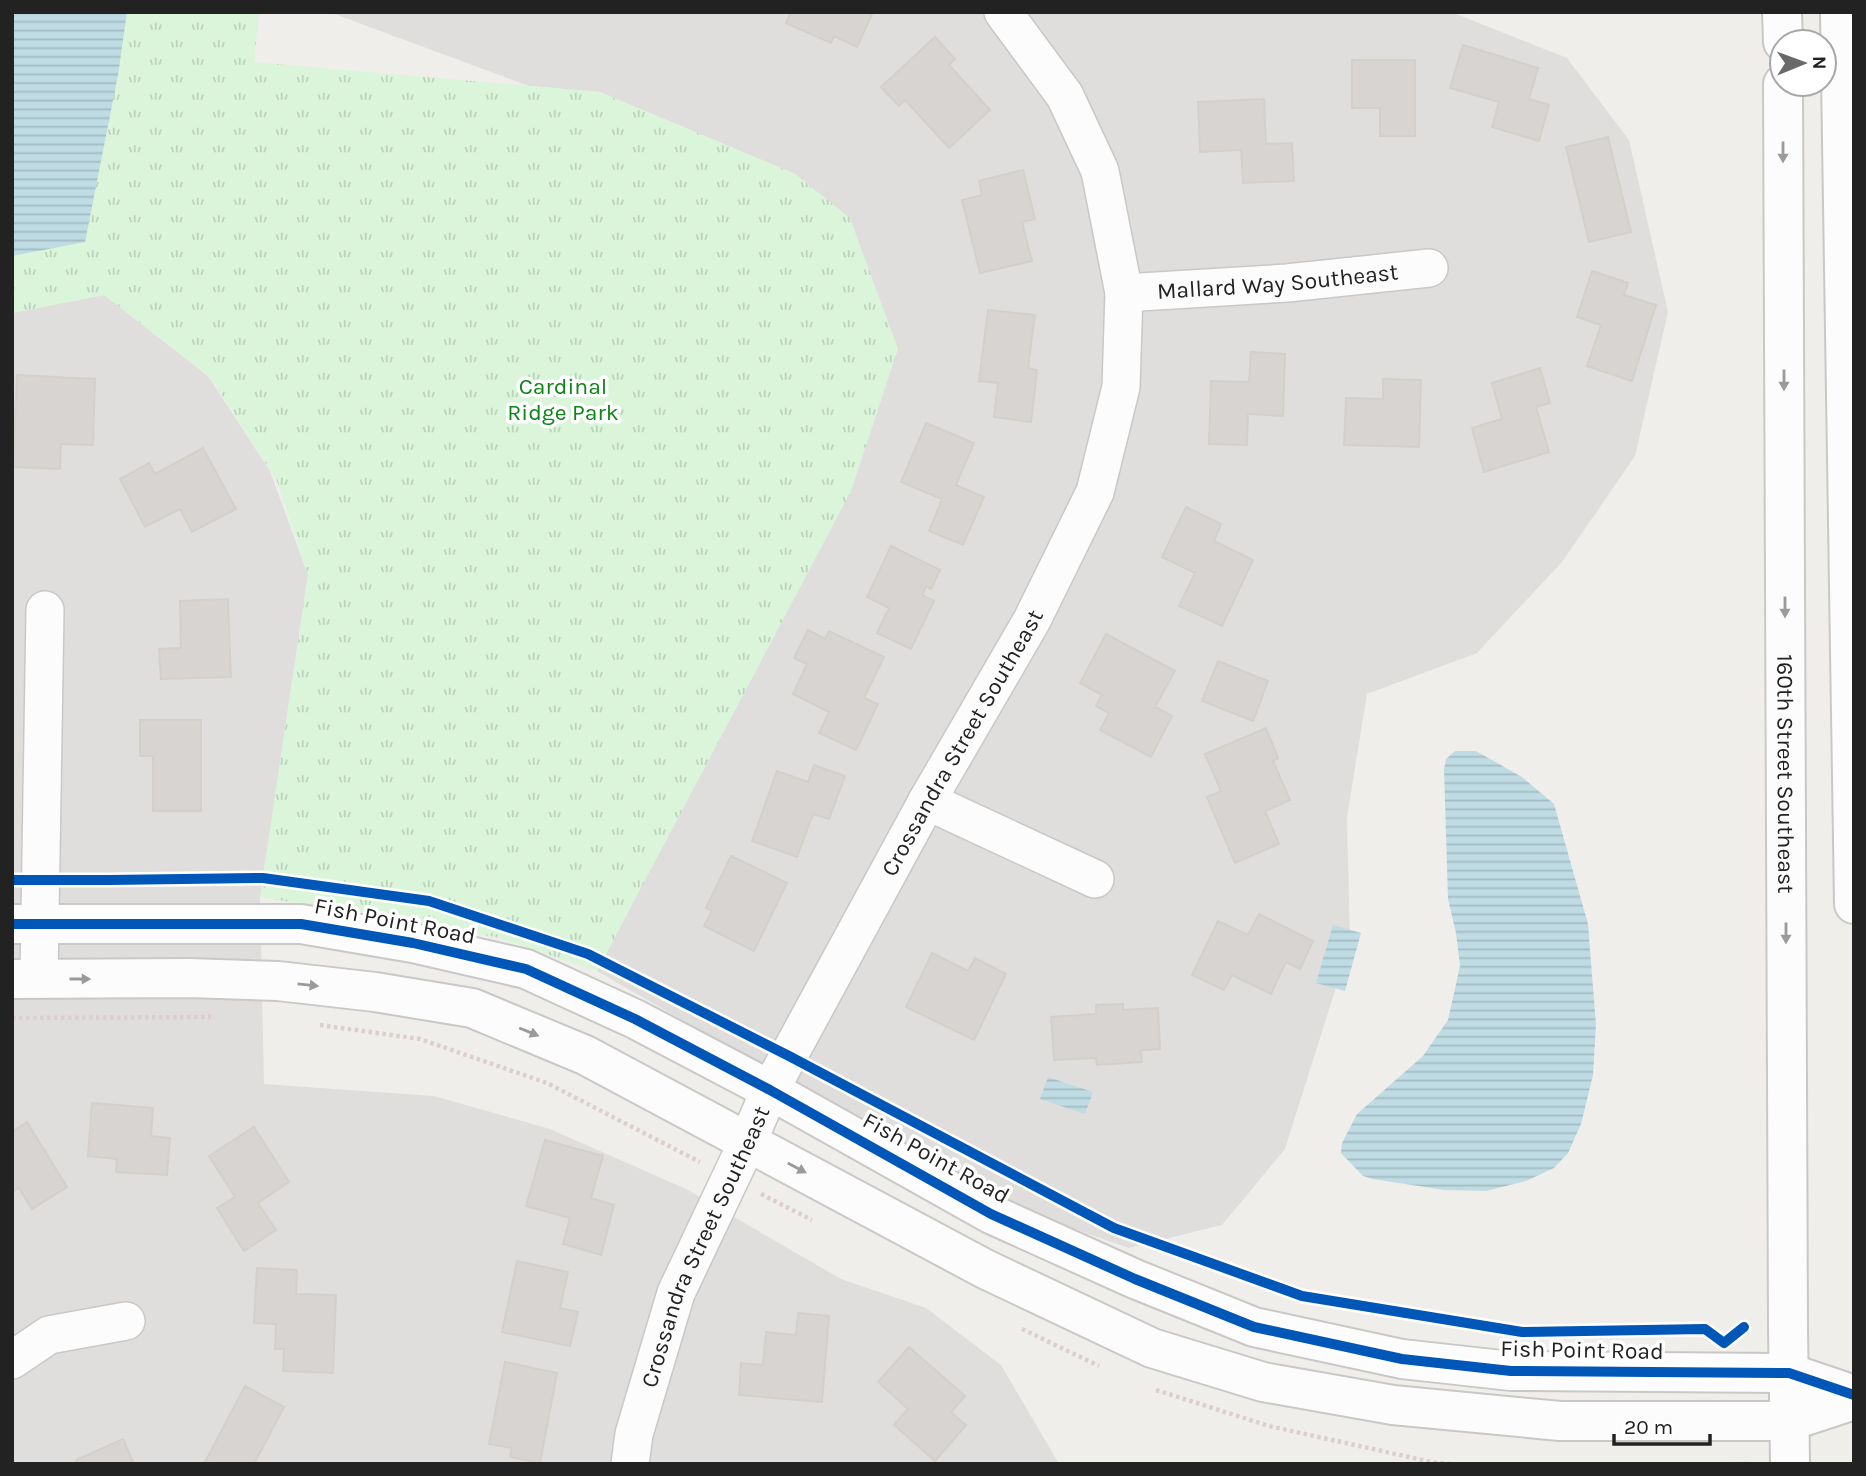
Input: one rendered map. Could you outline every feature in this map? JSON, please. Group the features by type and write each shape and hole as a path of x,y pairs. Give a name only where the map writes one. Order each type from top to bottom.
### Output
{"street":[{"name":"Crossandra Street Southeast","path":"630,1464 634,1434 676,1293 770,1090 927,801 1032,620 1095,492 1121,387 1124,293 1100,171 1065,96 1003,12"},
{"path":"1840,12 1854,904"},
{"name":"160th Street Southeast","path":"1783,98 1790,1464"},
{"name":"Mallard Way Southeast","path":"1124,293 1287,283 1429,268"},
{"path":"26,979 46,610"},
{"path":"927,801 1096,879"},
{"name":"Fish Point Road","path":"27,924 301,925 413,943 526,970 635,1019 770,1090 991,1214 1135,1279 1254,1327 1402,1359 1511,1371 1789,1373 1854,1398"},
{"name":"Fish Point Road","path":"26,979 189,978 278,981 375,992 472,1009 585,1055 985,1269 1152,1348 1263,1382 1393,1405 1560,1421 1790,1421 1854,1398"},
{"path":"12,1360 50,1335 126,1321"}],"path":[{"path":"1728,1464 1750,1464"}],"shaded area":[{"path":"329,12 1451,12 1567,58 1629,140 1668,312 1635,456 1562,562 1477,653 1367,694 1347,817 1350,943 1285,1149 1222,1225 1129,1248 963,1190 819,1099 597,971 858,470 795,174 600,92 529,86"},
{"path":"104,295 208,376 270,471 308,575 260,897 264,1084 434,1096 550,1129 686,1189 841,1279 926,1308 1001,1365 1059,1464 12,1464 12,313"}],"green space":[{"name":"Cardinal Ridge Park","path":"12,12 259,12 254,62 600,92 795,174 850,218 898,349 851,491 597,971 495,937 260,897 308,575 277,481 211,378 104,295 12,313"}],"water":[{"path":"12,12 127,12 118,75 85,242 12,256"},
{"path":"1455,751 1476,751 1522,777 1554,804 1588,924 1596,1025 1593,1075 1581,1124 1568,1153 1554,1168 1526,1181 1486,1191 1444,1190 1373,1179 1363,1176 1341,1153 1342,1143 1357,1114 1423,1056 1448,1020 1460,966 1448,899 1444,769 1446,759"},
{"path":"1333,925 1361,933 1345,991 1316,983"},
{"path":"1048,1077 1093,1092 1085,1114 1040,1099"}],"building":[{"path":"791,12 873,12 857,47 834,36 831,43 786,23"},
{"path":"935,37 955,59 949,65 990,110 949,148 905,100 899,106 881,87"},
{"path":"1463,45 1538,68 1529,99 1549,105 1539,141 1492,127 1499,102 1450,88"},
{"path":"1352,60 1415,60 1415,136 1380,136 1380,108 1352,108"},
{"path":"1264,99 1266,144 1292,143 1294,181 1243,183 1241,150 1200,152 1198,102"},
{"path":"1608,137 1631,232 1589,242 1566,147"},
{"path":"1023,170 1035,219 1022,222 1032,261 980,273 962,200 982,195 979,181"},
{"path":"1592,271 1628,283 1624,295 1656,305 1632,381 1587,366 1601,325 1577,317"},
{"path":"988,310 1035,315 1028,368 1037,370 1031,422 994,417 998,383 979,381"},
{"path":"1251,352 1285,354 1283,416 1248,414 1247,445 1209,444 1211,381 1249,382"},
{"path":"1540,368 1550,403 1536,407 1549,452 1484,472 1472,428 1502,419 1492,383"},
{"path":"17,375 95,379 93,445 61,444 60,469 13,467"},
{"path":"1383,379 1421,380 1419,447 1344,445 1346,398 1383,399"},
{"path":"926,423 974,443 956,485 984,497 963,545 929,531 942,499 901,482"},
{"path":"203,448 236,509 192,532 180,509 145,527 120,479 149,463 155,474"},
{"path":"1186,507 1221,524 1214,541 1253,560 1222,626 1179,606 1195,573 1162,557"},
{"path":"891,546 940,570 931,589 926,586 922,595 934,601 911,649 877,633 889,608 867,597"},
{"path":"228,599 231,677 161,679 159,649 181,648 180,601"},
{"path":"808,630 825,639 829,631 884,657 864,698 878,704 856,750 819,733 829,712 793,694 807,664 794,658"},
{"path":"1106,634 1175,671 1155,707 1172,716 1151,757 1100,730 1109,713 1096,706 1102,695 1080,683"},
{"path":"1218,661 1268,681 1253,721 1202,701"},
{"path":"140,720 201,720 201,811 153,811 153,756 140,756"},
{"path":"1266,728 1278,758 1273,761 1290,800 1265,811 1279,844 1235,863 1207,797 1221,791 1205,754"},
{"path":"814,765 845,776 829,819 813,814 797,857 752,841 777,771 808,782"},
{"path":"731,856 787,883 754,951 704,926 712,911 706,908"},
{"path":"1259,914 1313,941 1300,969 1286,962 1271,994 1232,975 1224,990 1192,975 1218,921 1248,935"},
{"path":"932,953 968,971 975,958 1006,974 974,1040 906,1007"},
{"path":"1123,1004 1123,1010 1158,1008 1160,1049 1141,1050 1142,1062 1097,1065 1096,1058 1054,1060 1051,1017 1096,1014 1096,1005"},
{"path":"92,1103 153,1108 151,1136 170,1138 167,1175 116,1172 117,1159 88,1156"},
{"path":"27,1122 67,1187 32,1209 19,1188 12,1192 12,1132"},
{"path":"254,1127 289,1182 258,1203 276,1230 244,1251 217,1208 235,1197 209,1156"},
{"path":"545,1140 603,1156 591,1198 614,1205 601,1255 563,1244 570,1218 526,1206"},
{"path":"517,1261 568,1272 560,1308 578,1312 570,1346 502,1332"},
{"path":"257,1268 297,1270 296,1294 336,1295 333,1373 283,1371 284,1349 275,1349 276,1324 254,1323"},
{"path":"798,1313 829,1316 822,1402 739,1395 741,1363 763,1365 766,1332 796,1335"},
{"path":"909,1347 965,1396 951,1412 966,1425 935,1461 894,1425 908,1409 878,1382"},
{"path":"505,1362 557,1373 540,1463 510,1457 512,1448 489,1444"},
{"path":"245,1386 284,1407 254,1464 204,1464"},
{"path":"123,1439 134,1464 78,1464 76,1460"}],"cycle path":[{"path":"12,880 263,878 429,901 588,954 789,1056 1114,1228 1302,1296 1522,1332 1705,1329 1724,1343 1744,1327"},
{"path":"12,924 301,924 413,943 526,969 635,1019 770,1090 991,1214 1135,1279 1254,1327 1402,1359 1511,1371 1789,1373 1854,1395"}]}
